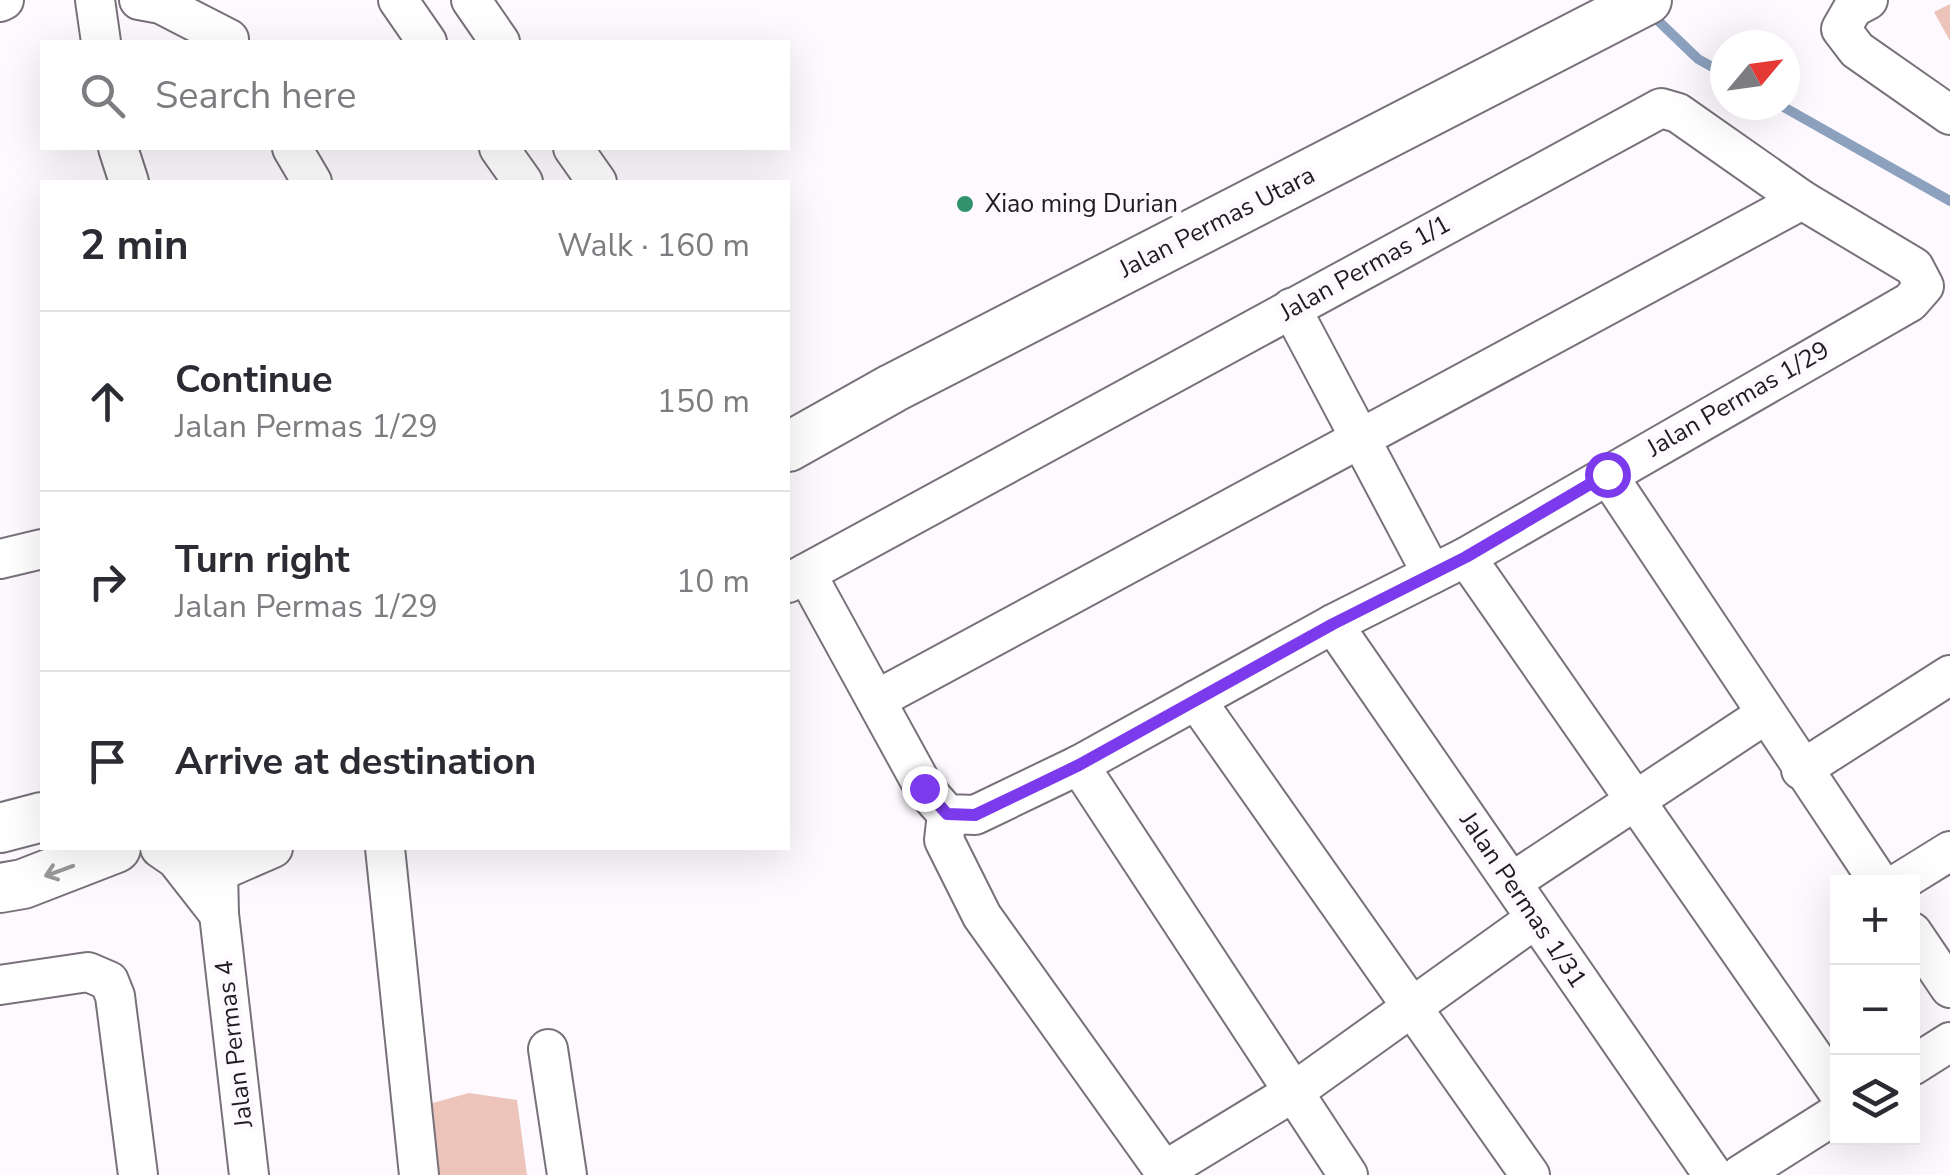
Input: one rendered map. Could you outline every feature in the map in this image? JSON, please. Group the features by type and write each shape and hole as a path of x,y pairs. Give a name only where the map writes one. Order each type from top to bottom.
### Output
{"main road":[{"name":"Jalan Permas Utara","path":"790,446 893,388 1631,9"},
{"path":"0,828 40,818"},
{"path":"0,888 24,884 111,850"}],"street":[{"path":"95,0 101,40"},
{"path":"140,0 161,4 228,40"},
{"path":"205,0 229,40"},
{"path":"398,0 426,40"},
{"path":"471,0 499,40"},
{"path":"1868,0 1853,8 1841,29 1857,50 1950,115"},
{"name":"Jalan Permas 1/1","path":"797,578 1661,108 1678,113 1802,200 1914,267 1924,286"},
{"path":"119,150 127,180"},
{"path":"293,150 311,180"},
{"path":"500,150 522,180"},
{"path":"574,150 596,180"},
{"path":"876,700 1802,200"},
{"name":"Jalan Permas 1/29","path":"947,814 975,815 1079,765 1333,624 1466,557 1910,302 1924,286"},
{"path":"1291,308 1432,574"},
{"path":"1607,474 1873,875"},
{"path":"0,559 40,549"},
{"path":"1466,557 1830,1080"},
{"path":"797,578 876,700 924,788 947,814 944,840 982,916 1165,1173 1292,1093 1536,919"},
{"name":"Jalan Permas 1/31","path":"1333,624 1713,1175"},
{"path":"1801,770 1950,675"},
{"path":"1196,700 1530,1175"},
{"path":"1512,882 1766,714"},
{"path":"1079,765 1348,1175"},
{"path":"163,850 176,859 219,914"},
{"path":"211,860 263,850"},
{"path":"385,850 419,1175"},
{"path":"1911,875 1950,851"},
{"name":"Jalan Permas 4","path":"211,860 250,1175"},
{"path":"1920,944 1950,988"},
{"path":"0,985 88,972 109,982 115,996 138,1175"},
{"path":"1920,1061 1950,1042"},
{"path":"548,1049 567,1175"},
{"path":"1740,1175 1830,1118"}],"building":[{"path":"1950,4 1950,41 1934,12"},
{"path":"469,1093 517,1100 527,1175 435,1175 429,1104"}],"waterway":[{"path":"1649,12 1710,66"},
{"path":"1800,116 1950,201"}],"place":[{"name":"Xiao ming Durian","path":"965,204"}],"route":[{"path":"924,788 947,814 975,815 1079,765 1333,624 1466,557 1607,474"}]}
